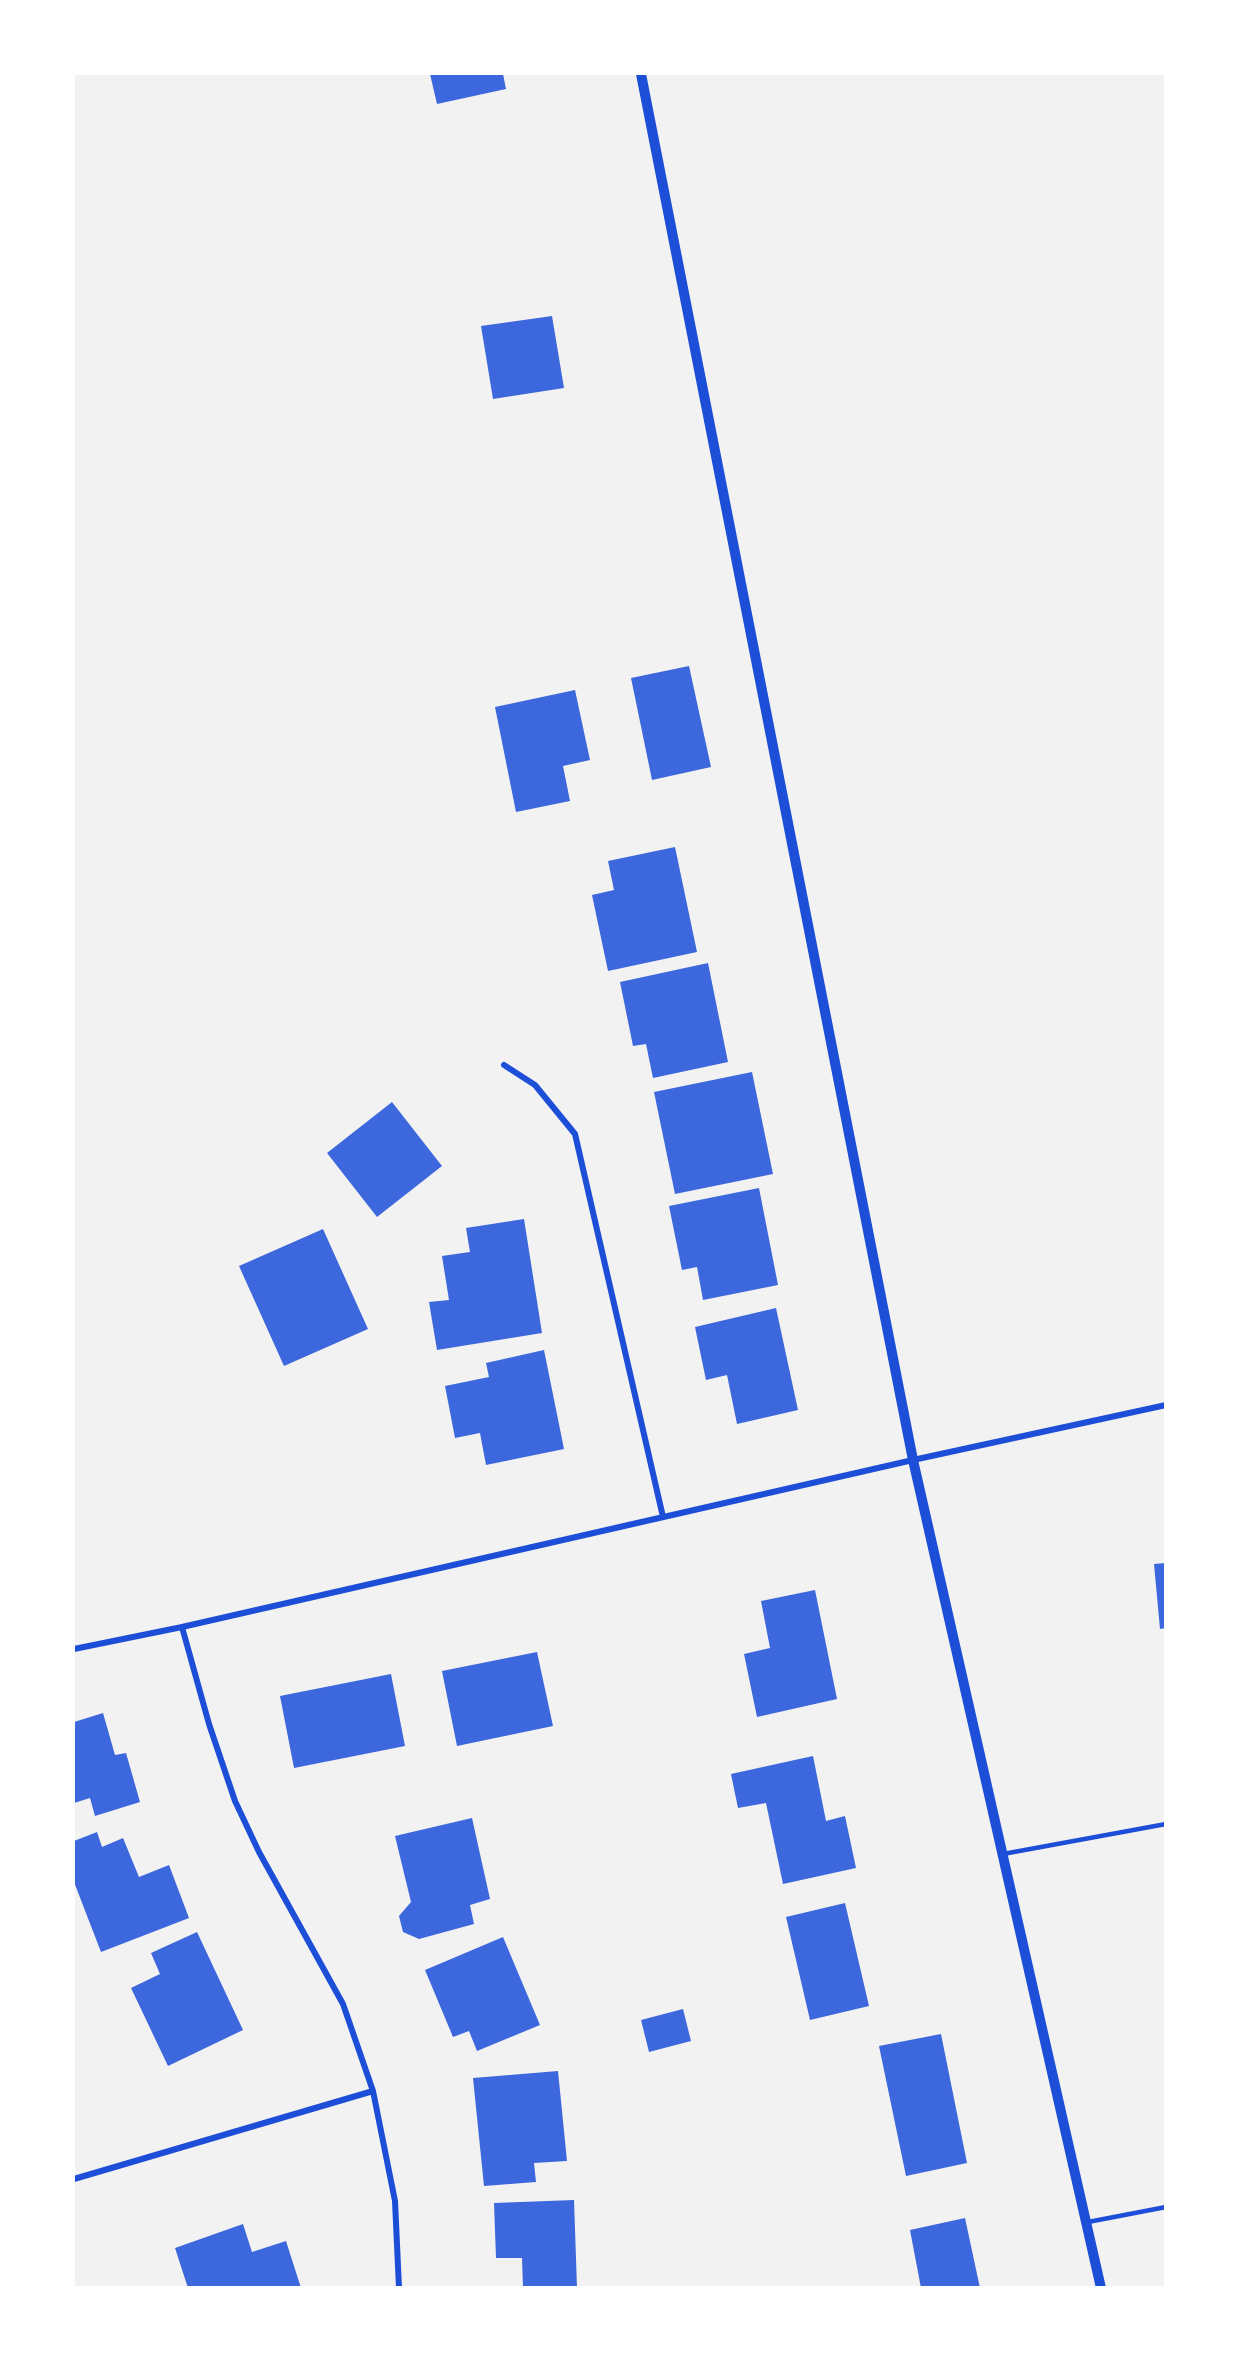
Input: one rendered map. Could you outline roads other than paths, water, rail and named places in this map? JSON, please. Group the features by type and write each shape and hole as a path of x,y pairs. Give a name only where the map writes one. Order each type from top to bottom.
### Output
{"street":[{"path":"641,74 913,1460 1088,2222 1101,2288"},
{"path":"504,1065 535,1084 575,1134 663,1517"},
{"path":"74,1649 182,1627 913,1460 1166,1405"},
{"path":"182,1627 208,1724 235,1801 259,1852 343,2004 373,2091 395,2201 399,2288"},
{"path":"74,2179 373,2091"}],"lane":[{"path":"1003,1854 1166,1824"},
{"path":"1088,2222 1166,2207"}]}
